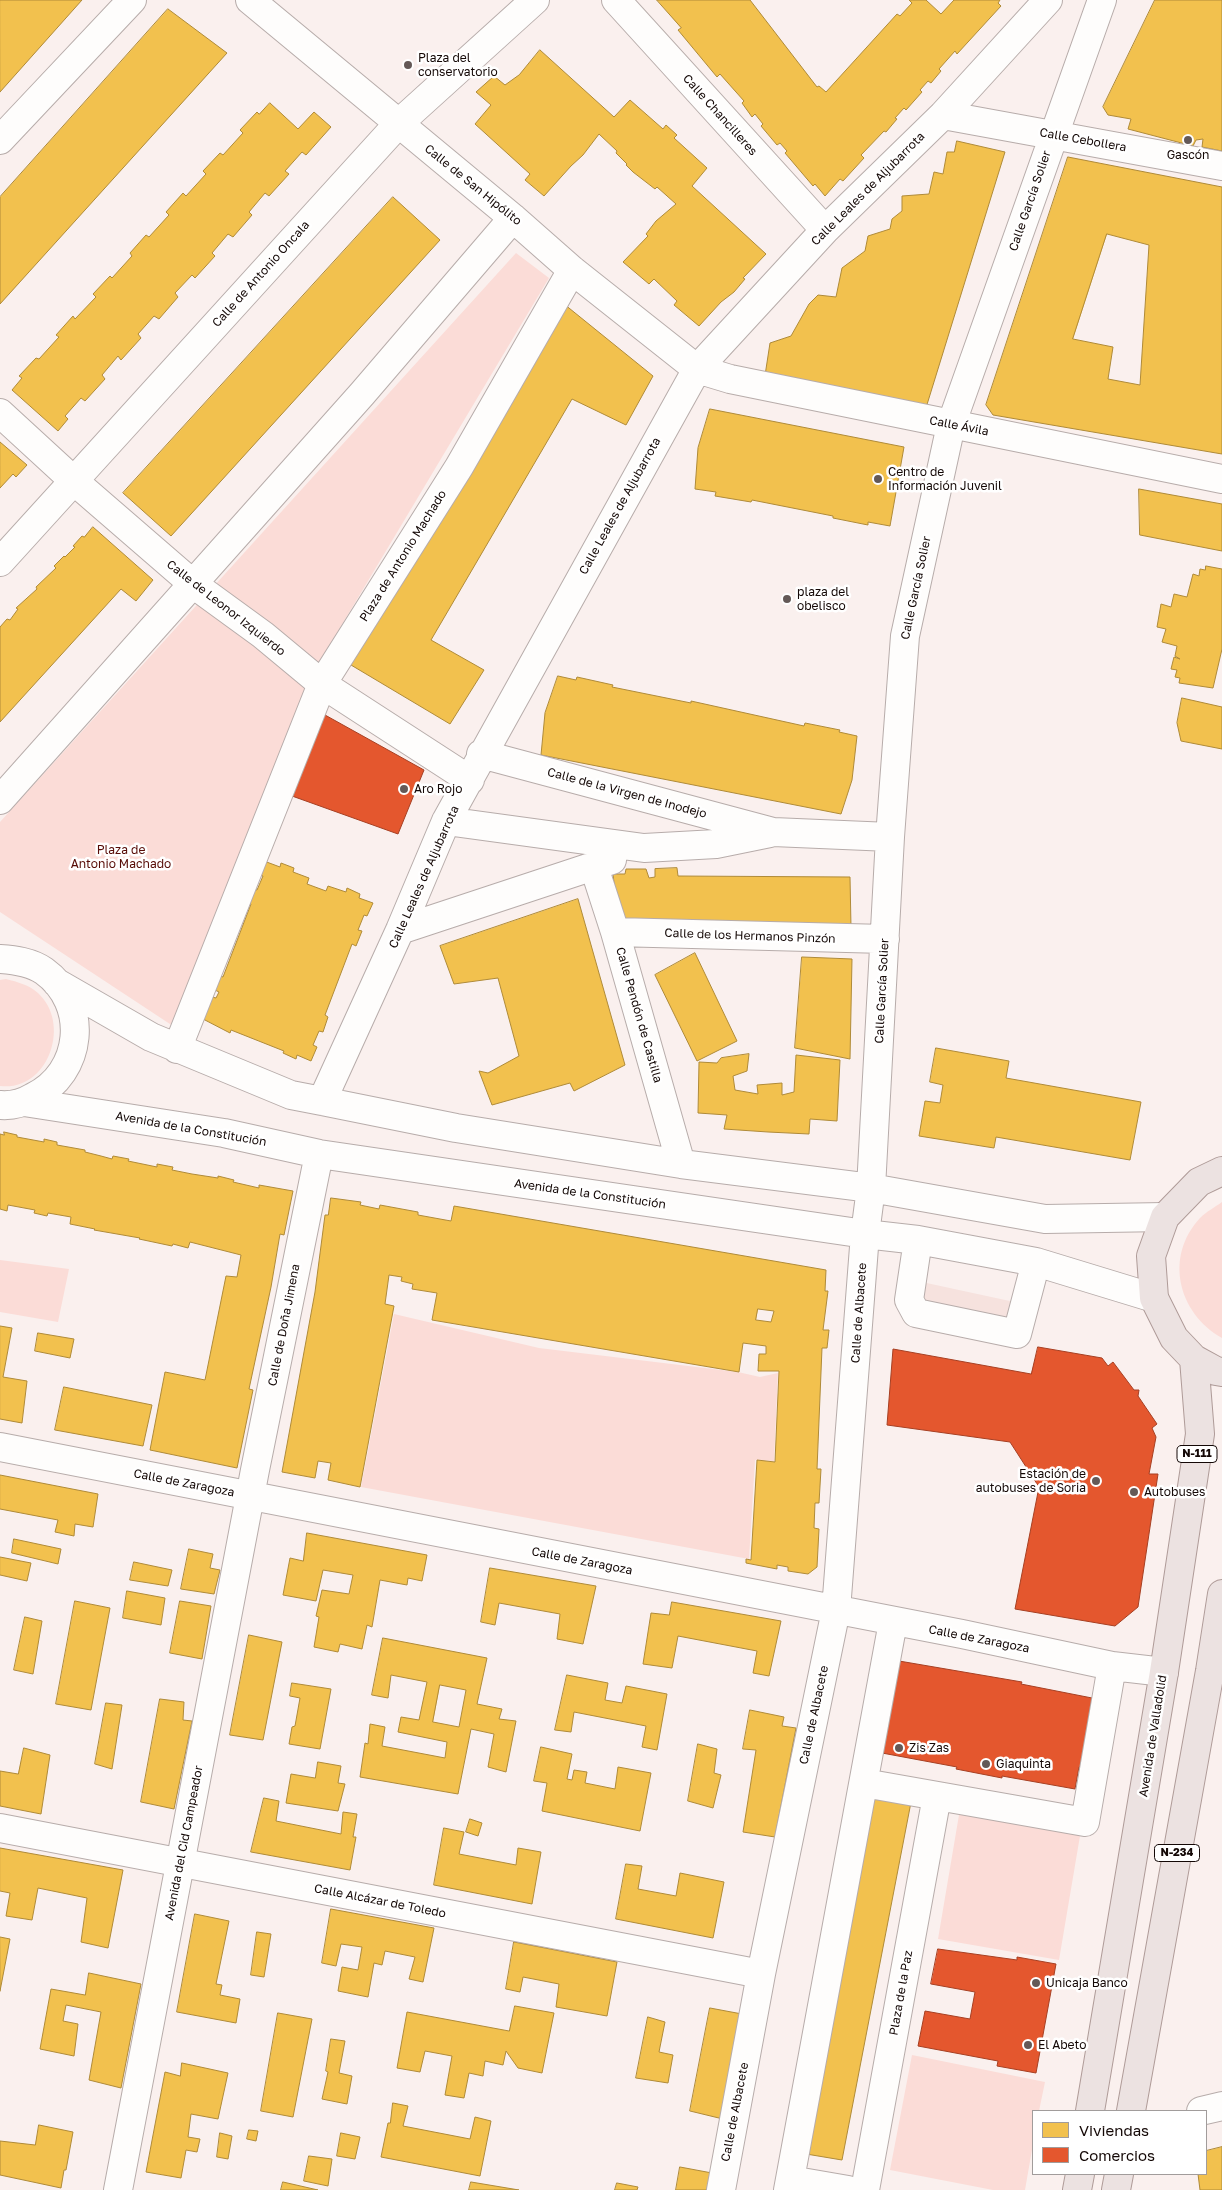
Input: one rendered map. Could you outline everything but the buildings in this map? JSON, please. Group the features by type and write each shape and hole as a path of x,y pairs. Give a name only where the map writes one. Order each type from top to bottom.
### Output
{"main road":[{"path":"1222,1172 1199,1182 1165,1217 1151,1256 1154,1298 1174,1338 1194,1359 1216,1371 1222,1372"},
{"name":"Avenida de Valladolid","path":"1090,2110 1164,1672 1200,1434 1194,1359"},
{"name":"N-234","path":"1131,2110 1216,1670 1222,1594"},
{"path":"1077,2190 1080,2175"},
{"path":"1116,2190 1119,2175"}],"street":[{"path":"0,140 132,0"},
{"name":"Calle de San Hipólito","path":"250,0 514,218 572,270 696,369"},
{"name":"Calle de Antonio Oncala","path":"0,562 398,124 535,0"},
{"name":"Calle Chancilleres","path":"616,0 825,230"},
{"name":"Calle Leales de Aljubarrota","path":"322,1102 400,930 446,820 470,780 481,754 696,369 825,230 943,115 1048,0"},
{"name":"Calle García Solier","path":"865,1234 871,1188 890,837 905,636 951,425 1102,0"},
{"name":"Calle Cebollera","path":"943,115 1222,166"},
{"path":"0,800 362,394 514,218"},
{"name":"Plaza de Antonio Machado","path":"177,1048 322,684 459,467 572,270"},
{"name":"Calle Ávila","path":"696,369 730,379 1222,479"},
{"name":"Calle de Leonor Izquierdo","path":"0,413 74,481 193,584 263,635 322,684 470,780"},
{"name":"Calle de la Virgen de Inodejo","path":"481,754 774,832 890,837"},
{"name":"Calle de la Virgen de Inodejo","path":"446,820 644,848 716,844 774,832"},
{"name":"Calle de la Virgen de Inodejo","path":"400,930 594,867 644,848"},
{"name":"Calle Pendón de Castilla","path":"594,867 615,932 681,1164"},
{"name":"Calle de los Hermanos Pinzón","path":"615,932 885,939"},
{"path":"7,956 43,970 57,983 151,1037 291,1095 322,1102 456,1128 681,1164 871,1188 1045,1219 1165,1217"},
{"path":"12,1104 45,1091 62,1074 73,1052 75,1028 70,1004 57,983"},
{"name":"Avenida de la Constitución","path":"12,1104 224,1133 319,1154 865,1234 918,1240 1036,1262 1154,1298"},
{"name":"Calle de Doña Jimena","path":"250,1496 319,1154"},
{"name":"Calle de Albacete","path":"720,2190 761,1974 836,1610 865,1234"},
{"path":"918,1240 909,1300 916,1312 1018,1334 1036,1262"},
{"name":"Calle de Zaragoza","path":"0,1448 836,1610 1112,1666 1164,1672"},
{"name":"Avenida del Cid Campeador","path":"118,2190 250,1496"},
{"path":"848,2190 789,2185 893,1622"},
{"path":"864,1783 1084,1822 1112,1666"},
{"name":"Plaza de la Paz","path":"865,2190 937,1796"},
{"name":"Calle Alcázar de Toledo","path":"0,1828 761,1974"},
{"path":"1205,2110 1222,2106"}],"shaded area":[{"path":"922,1282 1019,1303 1011,1338 915,1317"}],"green space":[{"name":"Plaza de Antonio Machado","path":"516,253 549,278 313,673 176,1028 0,912 0,822"},
{"path":"6,979 27,986 38,993 48,1006 53,1021 54,1038 50,1053 42,1067 31,1078 17,1085 0,1086 0,980"},
{"path":"1222,1202 1222,1338 1207,1327 1195,1314 1186,1299 1181,1283 1180,1267 1182,1250 1189,1233 1200,1218"},
{"path":"0,1260 69,1269 58,1322 0,1312"},
{"path":"394,1314 539,1348 738,1372 760,1377 778,1373 774,1461 755,1460 749,1559 361,1487"},
{"path":"960,1809 1081,1830 1059,1960 938,1939"},
{"path":"912,2055 1045,2082 1039,2110 1032,2110 1032,2150 1025,2190 993,2190 890,2170"}],"place":[{"name":"Plaza del conservatorio","path":"408,65"},
{"name":"Gascón","path":"1188,140"},
{"name":"Centro de Información Juvenil","path":"878,479"},
{"name":"plaza del obelisco","path":"787,599"},
{"name":"Aro Rojo","path":"404,789"},
{"name":"Estación de autobuses de Soria","path":"1096,1481"},
{"name":"Autobuses","path":"1134,1492"},
{"name":"Zis Zas","path":"899,1748"},
{"name":"Giaquinta","path":"986,1764"},
{"name":"Unicaja Banco","path":"1036,1983"},
{"name":"El Abeto","path":"1028,2045"}]}
